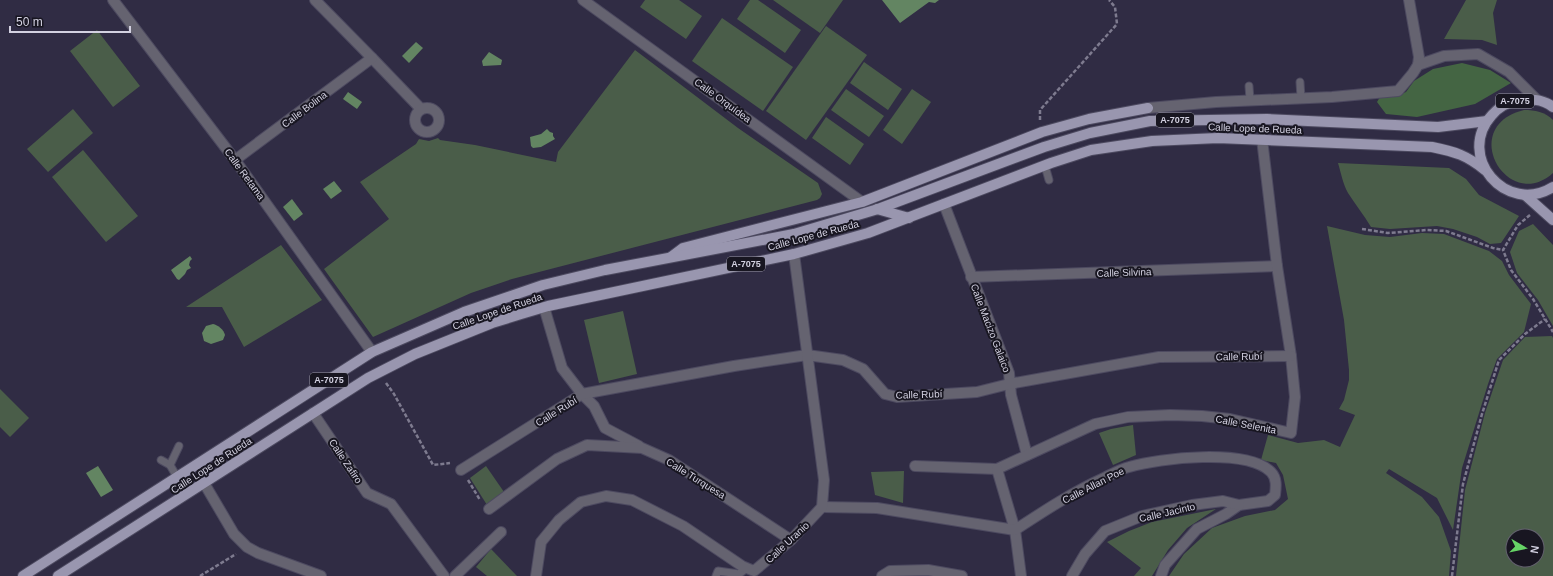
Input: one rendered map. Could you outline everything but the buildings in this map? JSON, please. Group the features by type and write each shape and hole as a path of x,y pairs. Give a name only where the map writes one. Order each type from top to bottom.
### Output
{"main road":[{"name":"A-7075","path":"1553,107 1537,100 1522,99 1509,103 1497,110 1487,120 1479,145 1480,157 1485,170 1492,180 1501,188 1513,193 1525,195 1541,193 1553,187"},
{"name":"Calle Lope de Rueda","path":"669,259 683,248 862,202 1042,132 1089,120 1148,108"},
{"name":"Calle Lope de Rueda","path":"23,576 372,352 464,312 543,285 605,270 794,234 878,209 1044,147 1090,133 1150,121 1267,119 1438,127 1487,120"},
{"name":"Calle Lope de Rueda","path":"58,576 378,373 415,354 492,323 544,307 794,254 868,233 1091,150 1152,141 1218,138 1432,147 1454,151 1469,158 1485,170"},
{"path":"1525,195 1553,220"},
{"path":"862,202 878,209 909,218"}],"street":[{"name":"Calle Retama","path":"113,0 235,160 372,352"},
{"path":"315,0 421,109"},
{"name":"Calle Orquídea","path":"583,0 862,202"},
{"path":"1409,0 1419,57 1418,65 1444,56 1478,54 1509,72 1537,100"},
{"name":"Calle Bolina","path":"235,160 372,58"},
{"name":"Calle Lope de Rueda","path":"1148,108 1216,102 1398,91 1418,65"},
{"name":"Calle Selenita","path":"915,466 997,469 1095,424 1128,417 1170,415 1202,416 1230,419 1291,433 1295,396 1291,356 1277,266 1262,139"},
{"name":"Calle Macizo Galaico","path":"944,204 1009,373 1011,395 1027,455"},
{"path":"794,254 824,480 822,507 877,508 1015,530"},
{"name":"Calle Silvina","path":"971,277 1277,266"},
{"path":"544,307 562,368 582,394 594,406 604,428 642,448"},
{"name":"Calle Rubí","path":"461,470 582,394 734,366 807,355 843,360 863,369 885,394 897,397 977,392 1010,384 1159,357 1291,356"},
{"name":"Calle Zafiro","path":"314,413 367,493 391,504 444,576"},
{"name":"Calle Turquesa","path":"489,509 557,459 587,445 642,448 669,460 791,540"},
{"name":"Calle Allan Poe","path":"1015,530 1078,490 1129,467 1170,460 1216,457 1243,459 1259,464 1272,473 1277,485 1275,495 1268,501 1239,505 1198,529 1165,565 1161,576"},
{"path":"997,469 1015,530 1022,576"},
{"path":"204,483 234,534 247,547 258,553 321,576"},
{"path":"536,576 541,542 559,520 580,502 606,496 632,500 683,526 747,568"},
{"name":"Calle Jacinto","path":"1072,576 1085,554 1105,531 1142,516 1192,505 1223,501 1239,505"},
{"name":"Calle Uranio","path":"747,568 754,571 791,540 822,507"},
{"path":"455,576 501,532"},
{"path":"882,576 890,571 928,570 962,576"}],"lane":[{"path":"1300,82 1300,98"},
{"path":"1249,86 1250,100"},
{"path":"1045,166 1049,180"},
{"path":"170,465 179,446"},
{"path":"161,460 170,465 177,477"},
{"path":"716,576 718,571 739,574 747,568"}],"path":[{"path":"1040,115 1040,110 1117,24 1116,7 1109,0"},
{"path":"1503,250 1518,225 1538,208"},
{"path":"1362,229 1388,234 1427,230 1446,231 1493,248 1503,250"},
{"path":"1503,250 1511,270 1533,299 1553,332"},
{"path":"1452,576 1463,484 1482,414 1499,360 1525,334 1545,319"},
{"path":"378,373 394,394 433,465 455,463 481,501 489,509"},
{"path":"200,576 247,547"}],"shaded area":[{"path":"645,0 679,0 702,16 686,39 640,7"},
{"path":"750,0 758,0 801,30 785,53 737,19"},
{"path":"773,0 843,0 820,33"},
{"path":"882,0 939,0 935,3 929,2 900,23"},
{"path":"1466,0 1497,0 1493,13 1497,45 1482,40 1444,39"},
{"path":"722,18 793,67 763,111 692,61"},
{"path":"826,26 867,55 806,140 766,111"},
{"path":"97,30 140,86 113,107 70,51"},
{"path":"416,42 423,48 409,63 402,56"},
{"path":"635,50 738,128 818,183 822,194 820,198 512,279 471,293 373,337 324,269 389,219 360,182 416,144 419,139 429,141 438,138 440,140 475,145 556,162 558,152"},
{"path":"489,52 502,60 501,65 483,66 482,61"},
{"path":"864,62 902,89 888,110 850,83"},
{"path":"1462,63 1490,70 1511,83 1475,104 1417,117 1386,114 1377,102 1380,97 1393,97 1406,92 1414,81 1433,69"},
{"path":"846,89 884,116 869,137 831,110"},
{"path":"912,89 931,102 902,144 883,130"},
{"path":"348,92 362,102 357,109 343,99"},
{"path":"73,109 93,133 48,172 27,149"},
{"path":"1524,110 1540,112 1553,120 1553,173 1536,183 1520,183 1506,175 1496,163 1492,148 1494,132 1504,119"},
{"path":"826,117 864,144 850,165 812,138"},
{"path":"547,129 553,133 555,139 541,147 533,148 531,146 530,137 541,134"},
{"path":"83,150 138,216 106,242 52,177"},
{"path":"1338,163 1449,168 1466,179 1479,195 1519,216 1501,243 1490,244 1477,237 1453,229 1437,226 1390,229 1371,227 1348,193 1343,182"},
{"path":"334,181 342,191 331,199 323,189"},
{"path":"292,199 303,214 294,221 283,207"},
{"path":"1533,224 1553,245 1553,326 1538,300 1517,273 1510,252 1519,231"},
{"path":"1327,226 1365,235 1390,237 1422,233 1444,234 1489,251 1502,261 1509,275 1531,304 1524,332 1497,359 1488,384 1462,468 1453,530 1437,498 1389,469 1386,473 1422,497 1439,517 1451,551 1449,576 1169,576 1184,554 1212,528 1245,516 1275,510 1288,499 1283,475 1276,463 1261,460 1268,435 1298,443 1324,440 1340,447 1355,415 1339,409 1344,400 1349,380 1349,370 1344,320"},
{"path":"281,245 322,300 244,347 222,307 186,307"},
{"path":"190,256 192,259 189,265 191,268 187,270 179,280 177,279 171,270"},
{"path":"623,311 637,374 599,383 584,320"},
{"path":"213,324 217,325 225,335 223,340 211,344 204,341 202,333 206,326"},
{"path":"1552,336 1553,338 1553,576 1456,576 1465,490 1485,413 1503,360 1525,337"},
{"path":"0,389 29,418 10,437 0,427"},
{"path":"1133,425 1136,455 1113,465 1099,433"},
{"path":"98,466 113,490 101,497 86,473"},
{"path":"486,466 504,492 487,505 470,478"},
{"path":"904,471 903,503 875,495 871,472"},
{"path":"1216,509 1187,528 1168,550 1152,576 1134,576 1141,568 1107,542 1152,522"},
{"path":"491,549 517,576 487,576 476,567"}]}
